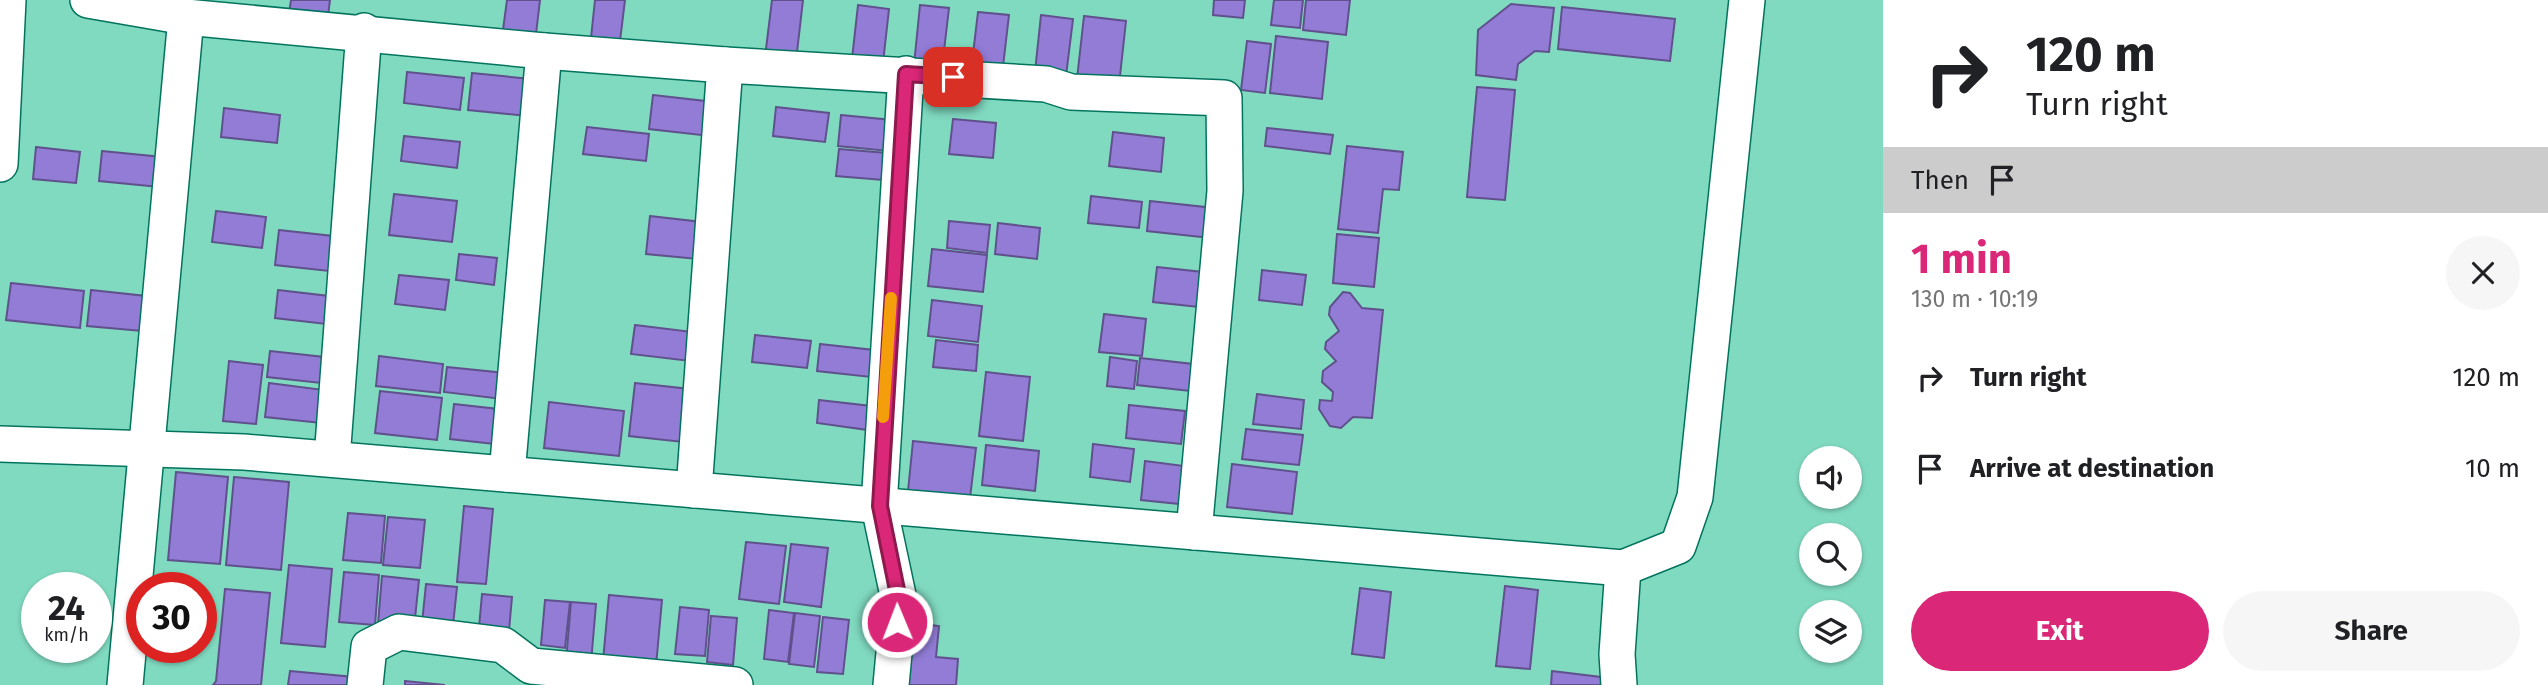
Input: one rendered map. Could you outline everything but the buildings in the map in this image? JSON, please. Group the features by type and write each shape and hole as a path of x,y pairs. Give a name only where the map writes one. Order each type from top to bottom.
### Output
{"street":[{"path":"0,164 8,0"},
{"path":"88,0 186,17 364,31 544,51 1046,84 1071,92 1224,98 1225,191 1194,532"},
{"path":"0,444 148,448 332,459 1623,569 1678,546 1695,498 1747,0"},
{"path":"125,685 186,17"},
{"path":"332,459 364,31"},
{"path":"507,474 544,51"},
{"path":"694,490 725,65"},
{"path":"891,685 899,600 880,506 906,74"},
{"path":"1619,685 1617,654 1623,569"},
{"path":"365,685 369,647 400,632 502,645 530,676 719,684"}],"slow traffic":[{"path":"883,417 891,298"}],"route":[{"path":"897,622 899,600 880,506 906,74 953,77"}]}
